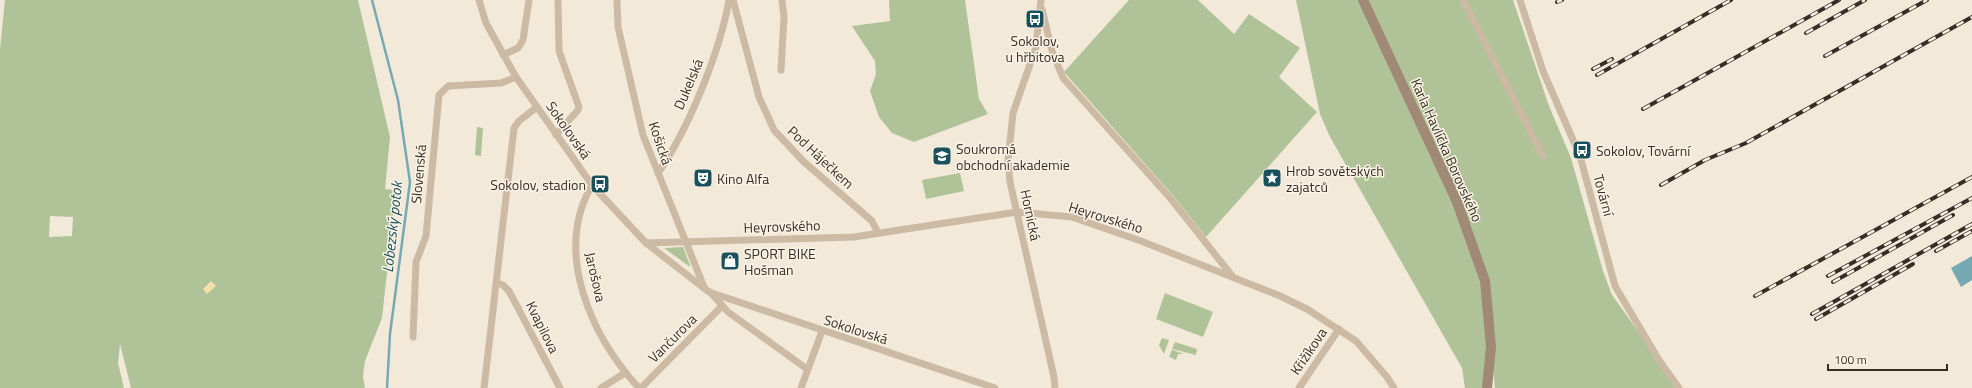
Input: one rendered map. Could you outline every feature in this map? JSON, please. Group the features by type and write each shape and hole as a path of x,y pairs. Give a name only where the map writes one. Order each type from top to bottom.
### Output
{"street":[{"name":"Sokolovská","path":"479,0 486,22 516,77 592,185 616,213 646,243 707,290 722,306 774,347 807,369"},
{"path":"503,55 518,48 523,40 529,0"},
{"path":"556,135 579,107 560,51 558,0"},
{"name":"Košická","path":"617,0 618,27 643,135 707,290"},
{"name":"Dukelská","path":"658,173 668,158 708,74 729,0"},
{"name":"Pod Háječkem","path":"733,0 759,97 774,130 803,160 872,221 878,233"},
{"path":"781,70 784,18 782,0"},
{"name":"Karla Havlíčka Borovského","path":"1363,0 1457,202 1485,281 1491,347 1487,388"},
{"path":"1463,0 1543,156"},
{"name":"Tovární","path":"1520,0 1543,71 1580,156 1615,286 1659,360 1679,388"},
{"path":"1041,3 1052,50 1063,78 1171,199 1234,278"},
{"name":"Hornická","path":"1041,3 1036,47 1012,113 1008,161 1010,182 1054,377 1055,388"},
{"name":"Slovenská","path":"413,337 416,262 426,236 439,95 448,86 501,83 516,77"},
{"path":"484,388 514,128 519,121 537,107"},
{"name":"Jarošova","path":"592,185 582,207 575,240 578,269 584,297 596,324 614,357 625,373 640,388"},
{"name":"Heyrovského","path":"646,243 854,237 1017,212 1072,217 1141,241 1280,296 1307,309 1356,341 1394,388"},
{"name":"Kvapilova","path":"497,283 503,285 509,291 560,388"},
{"name":"Sokolovská","path":"707,290 822,331 995,388"},
{"name":"Vančurova","path":"640,388 722,306"},
{"name":"Křižíkova","path":"1299,388 1339,329"},
{"path":"800,388 822,331"},
{"path":"601,388 625,373"}],"green space":[{"path":"5,0 358,0 390,137 385,189 396,190 382,318 365,361 363,376 365,388 131,388 120,344 118,363 124,388 0,388 0,49","holes":["50,216 73,217 72,236 49,237"]},
{"path":"889,0 965,0 979,99 988,114 914,142 892,133 879,117 870,91 876,74 875,61 852,26 890,21"},
{"path":"1129,0 1198,0 1234,34 1249,14 1300,48 1279,77 1317,112 1206,237 1176,199 1064,72"},
{"path":"1296,0 1513,0 1549,106 1571,158 1603,271 1612,295 1679,388 1495,388 1491,350 1487,388 1465,388 1462,368 1330,137 1320,114"},
{"path":"477,127 483,128 481,156 475,155"},
{"path":"960,173 964,191 926,199 922,180"},
{"path":"683,247 690,265 690,267 664,248"},
{"path":"1165,293 1213,312 1203,337 1156,319"},
{"path":"1162,338 1169,340 1164,354 1159,345"},
{"path":"1175,342 1197,349 1196,355 1172,349"},
{"path":"1172,350 1184,354 1178,354 1176,360 1169,357"}],"sand":[{"path":"211,281 216,286 207,294 203,289"}],"water":[{"path":"1972,256 1972,280 1961,287 1951,268"}],"waterway":[{"name":"Lobezský potok","path":"372,0 398,100 410,182 390,334 387,388"}],"railway":[{"path":"1557,2 1562,0"},
{"path":"1597,75 1731,0"},
{"path":"1643,109 1839,0"},
{"path":"1806,33 1865,0"},
{"path":"1825,56 1927,0"},
{"path":"1661,185 1705,160 1746,143 1972,17"},
{"path":"1593,69 1612,59"},
{"path":"1755,296 1972,177"},
{"path":"1828,276 1972,198"},
{"path":"1833,282 1953,215"},
{"path":"1812,314 1972,224"},
{"path":"1936,251 1972,231"},
{"path":"1816,319 1913,264"}],"place":[{"name":"Sokolov, u hřbitova","path":"1035,19"},
{"name":"Sokolov, Tovární","path":"1582,150"},
{"name":"Soukromá obchodní akademie","path":"942,156"},
{"name":"Kino Alfa","path":"703,178"},
{"name":"Hrob sovětských zajatců","path":"1272,178"},
{"name":"Sokolov, stadion","path":"600,184"},
{"name":"SPORT BIKE Hošman","path":"730,261"}]}
